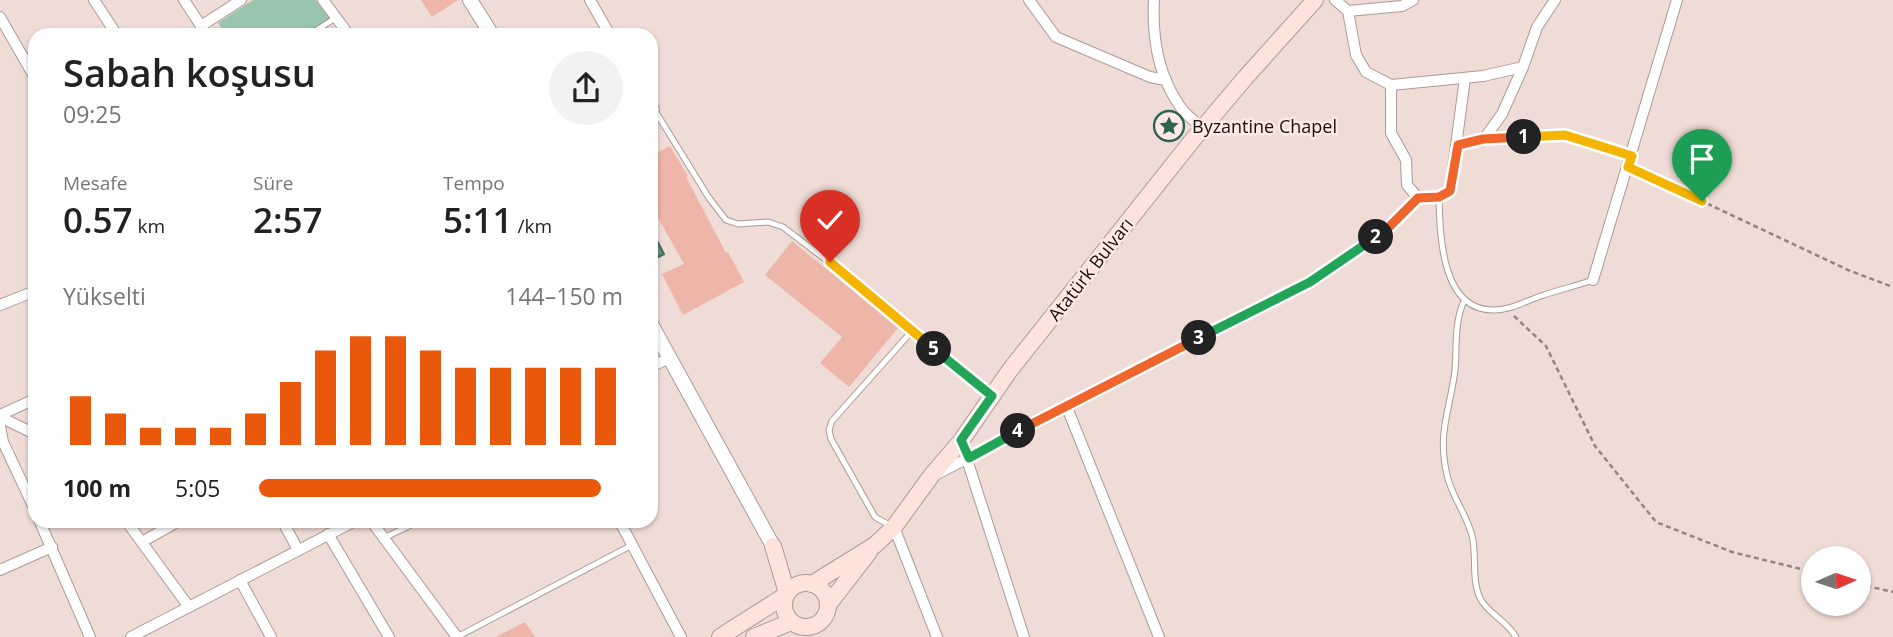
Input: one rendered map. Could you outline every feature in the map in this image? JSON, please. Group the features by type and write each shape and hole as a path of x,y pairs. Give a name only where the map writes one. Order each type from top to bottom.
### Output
{"main road":[{"name":"Atatürk Bulvarı","path":"825,613 875,545 894,527 961,440 1010,370 1202,128 1315,0"},
{"name":"Atatürk Bulvarı","path":"808,584 875,545"},
{"path":"773,546 808,584 825,594 825,613 818,637"},
{"path":"773,546 787,594 784,609 798,628"},
{"path":"720,637 787,594 792,588 808,584"},
{"path":"754,637 812,626 825,613"}],"street":[{"path":"94,0 112,28"},
{"path":"184,0 202,28"},
{"path":"208,28 241,0"},
{"path":"323,0 344,28"},
{"path":"470,0 488,28"},
{"path":"590,0 606,28"},
{"path":"1029,0 1056,37 1150,77 1166,80"},
{"path":"1154,0 1153,22 1160,69 1180,107 1202,128"},
{"path":"1335,0 1348,11 1356,55 1366,72 1391,85 1465,78 1522,67"},
{"path":"1348,11 1402,6 1413,0"},
{"path":"1483,139 1502,114 1537,27 1555,0"},
{"path":"1593,280 1677,0"},
{"path":"0,17 28,66"},
{"path":"931,476 1310,282 1387,229 1418,198 1439,197 1450,191 1465,78"},
{"path":"1391,85 1391,133 1406,160 1407,186 1418,198"},
{"path":"1458,145 1483,139 1565,135 1630,161"},
{"path":"0,305 28,294"},
{"path":"658,337 773,546"},
{"path":"658,364 669,358"},
{"path":"0,416 28,402"},
{"path":"1066,405 1159,637"},
{"path":"0,416 28,430"},
{"path":"0,426 2,443 28,496"},
{"path":"961,440 969,458 1024,637"},
{"path":"894,527 937,637"},
{"path":"43,528 90,637"},
{"path":"132,528 189,607"},
{"path":"142,542 166,528"},
{"path":"286,528 299,550"},
{"path":"131,637 340,528"},
{"path":"376,528 457,637"},
{"path":"623,528 681,637"},
{"path":"328,534 389,637"},
{"path":"0,570 52,547"},
{"path":"240,580 271,637"}],"lane":[{"path":"320,28 337,17"},
{"path":"658,117 709,198 726,220 738,224 768,222 783,227 830,262 992,396"},
{"path":"1439,197 1440,242 1458,293 1464,301 1484,309 1507,308 1593,280"},
{"path":"1464,301 1458,319 1454,371 1443,423 1444,457 1452,491 1473,540 1479,595 1486,606 1507,623 1516,637"},
{"path":"894,527 875,517 831,439 829,430 832,421 912,331"},
{"path":"384,538 405,528"},
{"path":"457,637 632,545"}],"path":[{"path":"1630,161 1848,270 1893,287"},
{"path":"1507,308 1546,346 1595,446 1656,522 1732,552 1801,569"},
{"path":"1871,587 1893,592"}],"shaded area":[{"path":"253,0 316,0 330,18 315,28 221,28 218,23"},
{"path":"658,242 664,254 658,257"}],"building":[{"path":"421,0 458,0 432,17"},
{"path":"670,146 744,282 683,315 662,274 684,264 658,218 658,152"},
{"path":"792,241 898,328 849,387 820,363 842,337 765,275"},
{"path":"525,622 535,637 496,637"}],"place":[{"name":"Byzantine Chapel","path":"1169,126"}],"route":[{"path":"830,262 992,396 961,440 969,458 1066,405 1310,282 1387,229 1418,198 1439,197 1450,191 1458,145 1483,139 1565,135 1632,156 1628,167 1702,201"}]}
